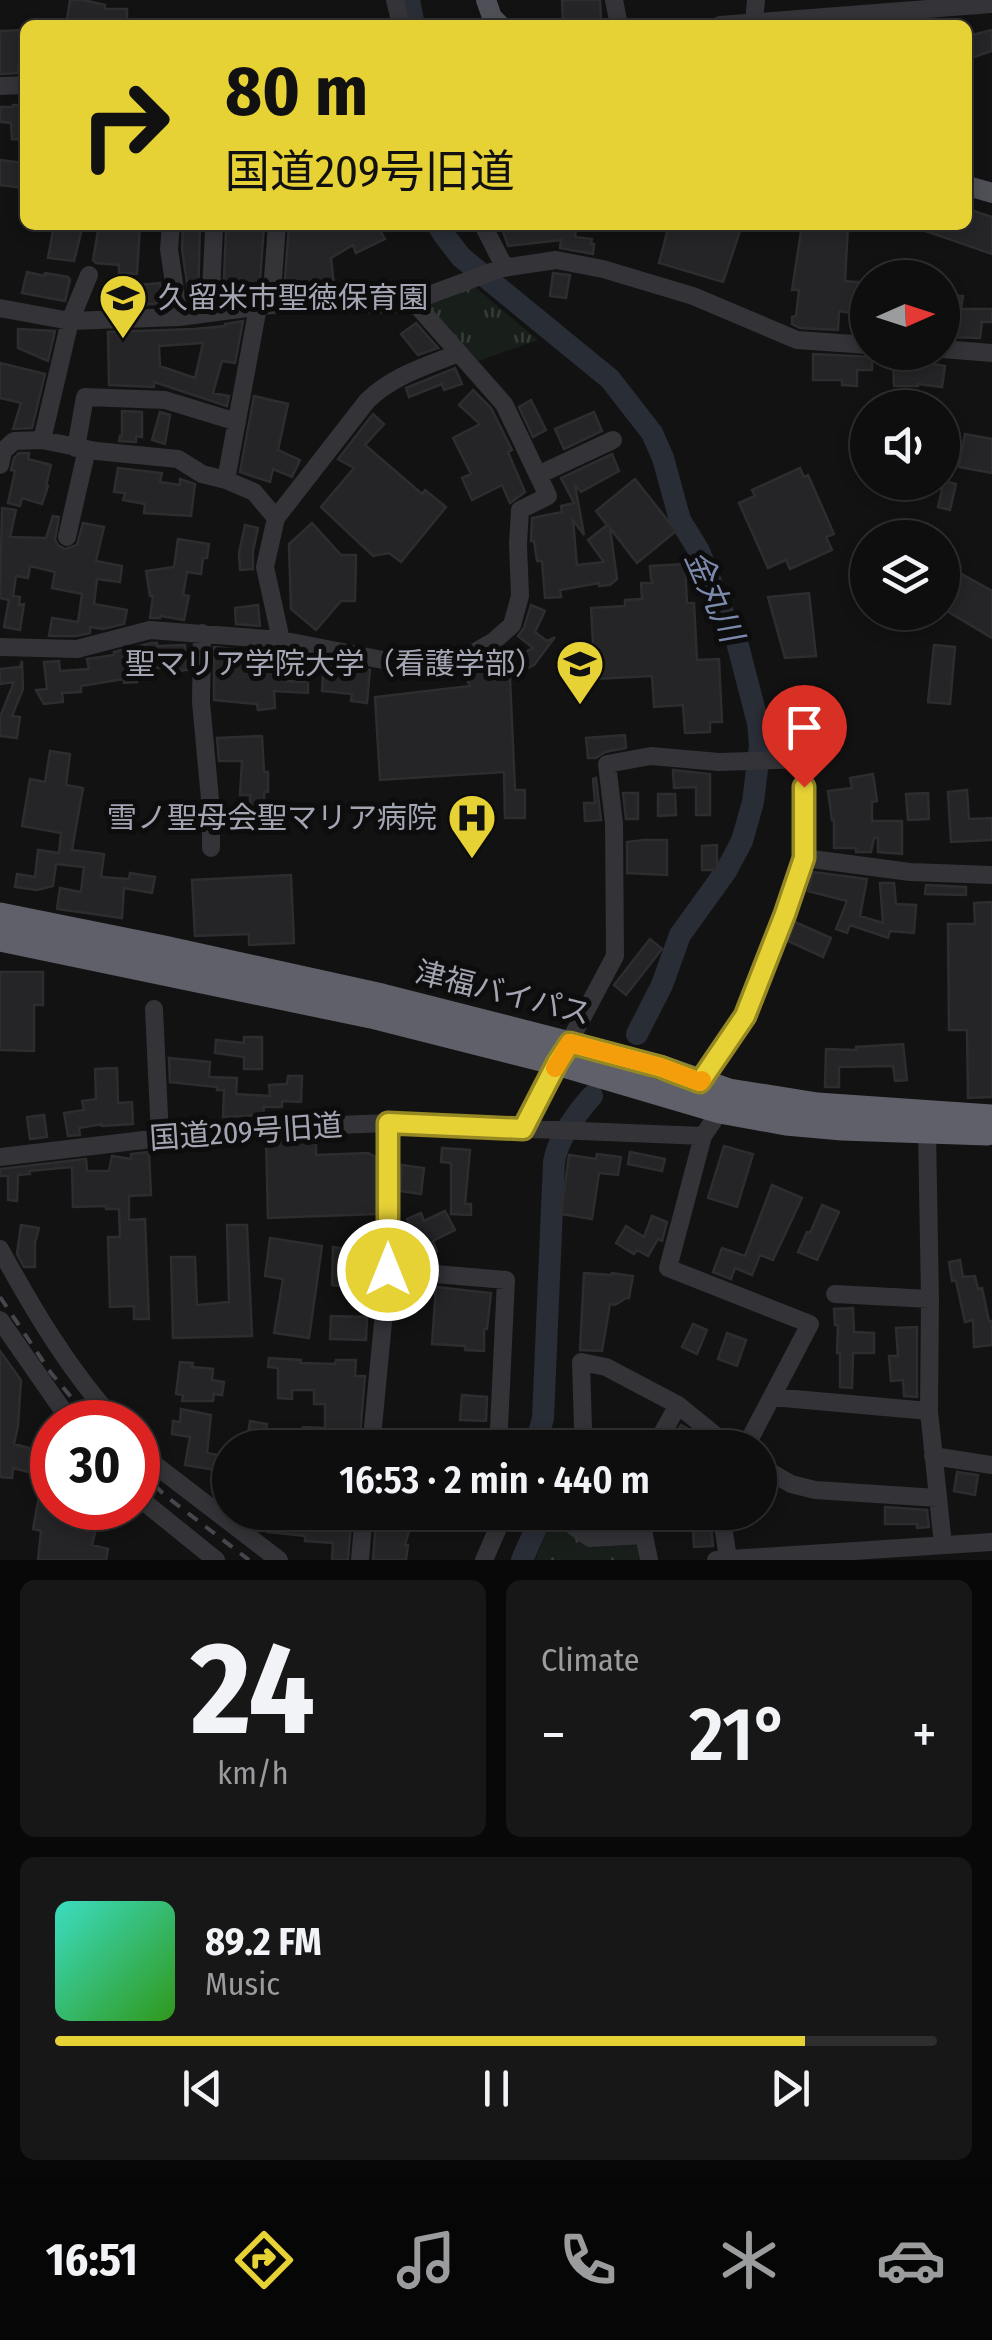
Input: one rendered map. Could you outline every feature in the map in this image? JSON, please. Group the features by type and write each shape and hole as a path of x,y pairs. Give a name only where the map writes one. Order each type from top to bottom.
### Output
{"highway":[{"name":"津福バイパス","path":"0,915 382,996 564,1053 720,1111 842,1128 992,1133"},
{"name":"津福バイパス","path":"0,939 371,1016 660,1067 744,1094 817,1105 992,1116"}],"street":[{"path":"761,20 797,10 992,4"},
{"path":"171,230 169,249 179,317"},
{"path":"210,313 214,230"},
{"path":"226,480 264,306 276,230"},
{"path":"486,230 505,268"},
{"path":"0,308 70,321 179,317 264,306 388,304 413,301 505,268 556,260 694,296 797,340 850,343"},
{"path":"42,440 70,321 88,275"},
{"path":"0,647 77,648 150,630 281,640 422,671 451,666 512,625 520,596 520,510 548,496 504,404 413,301"},
{"path":"960,350 992,352"},
{"path":"281,640 265,567 276,518 381,387 459,353"},
{"path":"67,538 82,449 85,397 165,400 237,422"},
{"path":"0,465 3,452 14,441 42,440 82,449 178,459 202,474 254,492 276,518"},
{"path":"538,475 613,440"},
{"path":"202,633 202,702 212,848"},
{"path":"523,1129 614,956 614,824 607,764 651,756 719,762 805,758 804,858 745,1016 700,1082"},
{"path":"804,858 910,872 992,875"},
{"path":"154,1009 160,1137"},
{"path":"720,1111 703,1136 668,1268 810,1324 755,1430"},
{"path":"373,1430 388,1270 388,1123"},
{"name":"国道209号旧道","path":"0,1156 236,1129 388,1123 703,1136"},
{"path":"927,1130 929,1411 943,1545"},
{"path":"0,1250 34,1312 96,1400"},
{"path":"388,1270 506,1280 499,1430"},
{"path":"835,1294 930,1299"},
{"path":"0,1320 55,1400"},
{"path":"583,1430 582,1362 606,1366 678,1405 709,1430"},
{"path":"772,1397 929,1411"},
{"path":"664,1430 678,1405"},
{"path":"932,1456 992,1465"},
{"path":"160,1469 278,1560"},
{"path":"777,1476 816,1490 938,1498"},
{"path":"160,1515 216,1560"},
{"path":"360,1560 362,1530"},
{"path":"484,1560 497,1530"},
{"path":"579,1530 590,1538 644,1534"},
{"path":"644,1530 650,1560"},
{"path":"721,1530 722,1559 838,1556 992,1542"}],"green space":[{"path":"475,287 538,340 478,361 424,303"},
{"path":"548,1530 561,1530 576,1538 637,1543 639,1560 535,1560"}],"building":[{"path":"70,0 105,5 105,9 127,9 127,20 67,19"},
{"path":"562,0 600,0 601,19 563,20"},
{"path":"20,30 18,73 0,74 0,31"},
{"path":"992,30 992,51 972,58 972,35"},
{"path":"20,105 20,140 12,139 11,123 0,122 0,107"},
{"path":"0,160 20,162 20,187 0,185"},
{"path":"972,210 992,217 992,254 923,230 972,230"},
{"path":"82,230 74,261 48,258 56,231"},
{"path":"98,230 140,230 137,274 119,273 119,265 93,260"},
{"path":"183,230 200,230 198,302 190,303"},
{"path":"264,230 259,294 223,299 226,232"},
{"path":"289,230 380,230 385,239 356,253 353,245 331,258 334,285 326,286 327,291 314,291 313,287 284,292"},
{"path":"503,230 576,230 575,237 592,239 594,244 593,254 560,248 561,240 508,246"},
{"path":"668,230 740,230 723,282 659,263"},
{"path":"801,230 848,230 845,281 850,281 850,313 839,311 838,330 792,324 799,290 792,290"},
{"path":"27,272 68,277 65,301 22,293"},
{"path":"553,273 570,275 566,298 550,296"},
{"path":"160,283 162,303 141,305 139,285"},
{"path":"960,296 961,309 992,309 992,322 982,322 980,338 960,337"},
{"path":"243,321 235,363 222,361 213,393 229,396 227,406 154,382 154,387 109,385 108,332","holes":["203,343 195,378 160,366 159,346"]},
{"path":"416,323 438,348 418,355 401,334"},
{"path":"18,329 55,331 48,361 18,348"},
{"path":"813,354 850,356 850,370 857,370 857,386 842,385 842,380 813,380"},
{"path":"0,363 45,374 32,428 13,429 21,403 0,398"},
{"path":"455,368 462,384 444,390 442,384 409,397 406,388"},
{"path":"893,370 944,370 942,387 894,386"},
{"path":"473,390 491,408 512,450 508,452 525,492 510,503 502,485 472,500 462,478 471,474 453,438 480,424 459,405"},
{"path":"254,396 288,404 278,450 300,460 292,477 273,469 270,482 240,472"},
{"path":"531,400 546,430 533,437 519,407"},
{"path":"122,411 142,412 142,437 136,436 136,442 119,441"},
{"path":"160,412 170,415 165,444 152,440"},
{"path":"594,412 602,431 564,449 555,429"},
{"path":"373,414 384,424 365,445 422,494 425,490 446,507 401,562 389,553 373,556 321,507 354,468 338,459"},
{"path":"965,434 992,439 992,473 960,467"},
{"path":"19,453 29,453 28,459 51,465 42,504 22,498 20,506 8,503 15,471 11,470"},
{"path":"612,454 619,471 581,492 575,485 584,535 573,520 577,565 604,562 588,540 607,525 596,511 635,479 676,531 637,563 610,528 617,579 610,585 599,583 560,590 561,597 545,598 542,561 537,561 531,541 532,518 562,512 561,506 574,503 561,478"},
{"path":"118,468 162,473 160,482 180,485 180,479 195,484 191,516 144,513 145,504 123,500 125,493 114,492"},
{"path":"800,468 804,477 808,475 834,534 826,537 832,550 790,569 786,560 768,568 739,503 755,496 752,490"},
{"path":"940,500 952,500 950,510 938,507"},
{"path":"2,508 16,510 10,537 46,538 53,516 59,517 55,540 65,549 77,545 83,523 104,527 96,561 122,566 120,582 97,579 94,604 127,610 124,624 103,629 90,627 90,633 76,636 49,636 52,618 78,622 82,594 52,588 55,572 30,566 28,578 16,576 13,596 20,597 19,605 24,604 20,630 4,627 9,600 0,598"},
{"path":"312,523 341,555 356,555 355,601 341,601 316,630 291,609 289,544"},
{"path":"245,525 258,528 253,569 240,570 239,553"},
{"path":"178,539 209,544 207,558 203,558 201,574 187,572 183,595 189,596 184,620 150,618 153,595 150,596 146,571 174,567"},
{"path":"685,564 687,603 694,603 697,660 719,659 722,722 710,722 710,732 685,733 683,705 654,707 652,676 595,679 591,608 625,606 625,600 642,599 641,583 653,583 650,566"},
{"path":"960,573 992,591 992,638 960,619"},
{"path":"809,593 816,656 785,658 768,597"},
{"path":"258,605 260,626 236,624 235,608"},
{"path":"531,605 545,611 535,632 547,641 555,637 534,665 510,678 515,790 525,790 525,818 505,818 504,772 380,780 375,697 470,686 464,673 503,650 509,661 533,648 518,636"},
{"path":"151,643 185,645 187,670 136,669 137,682 124,683 124,679 81,686 81,692 62,693 63,702 44,704 36,690 47,689 44,662 59,661 60,671 89,669 87,659"},
{"path":"934,645 955,647 950,704 928,702"},
{"path":"214,647 289,654 286,681 308,682 308,693 274,691 275,708 258,710 257,704 214,700"},
{"path":"22,661 23,689 12,716 20,717 17,738 0,736 0,717 14,682 0,684 0,669 20,667"},
{"path":"324,661 370,670 367,703 351,701 352,694 322,691"},
{"path":"625,735 626,748 588,758 586,738"},
{"path":"262,736 264,772 268,772 265,830 251,830 250,795 240,795 242,761 219,761 217,738"},
{"path":"50,751 70,754 66,785 83,788 72,850 104,854 101,877 129,879 130,873 155,877 152,893 124,888 122,918 57,909 60,888 81,892 84,867 56,864 53,886 37,890 15,887 17,874 35,877 38,850 59,853 61,833 22,826 30,779 45,782"},
{"path":"673,770 710,774 710,815 696,815 696,787 674,788"},
{"path":"873,774 877,801 872,802 872,821 902,821 902,854 878,852 878,838 874,838 871,852 834,848 828,791 852,788 850,778"},
{"path":"596,778 601,820 585,821 584,803 595,803"},
{"path":"967,790 969,819 992,818 992,840 951,842 948,792"},
{"path":"623,793 638,793 638,819 626,819"},
{"path":"928,793 929,819 908,820 906,794"},
{"path":"658,794 675,794 676,815 658,816"},
{"path":"667,840 667,875 627,873 627,842"},
{"path":"717,845 717,870 702,870 702,846"},
{"path":"813,872 867,879 860,916 883,923 880,883 894,883 896,904 916,905 914,933 890,931 888,938 850,925 847,933 836,929 847,901 808,891"},
{"path":"291,875 294,943 249,945 249,934 195,936 192,880"},
{"path":"926,885 966,887 966,895 925,894"},
{"path":"992,902 992,1097 968,1098 967,1030 949,1030 948,924 975,924 974,903"},
{"path":"795,922 831,938 823,957 788,941"},
{"path":"650,939 662,949 626,995 614,985"},
{"path":"0,972 43,972 43,1005 34,1005 34,1051 0,1050"},
{"path":"244,1037 262,1037 262,1069 244,1069 244,1057 215,1053 216,1040 244,1043"},
{"path":"903,1044 907,1080 895,1081 893,1066 839,1067 839,1087 825,1087 826,1049"},
{"path":"169,1058 210,1062 209,1077 237,1078 236,1094 270,1096 269,1085 287,1084 288,1076 302,1076 301,1102 282,1101 282,1107 264,1107 263,1115 223,1117 224,1090 170,1082"},
{"path":"117,1068 118,1103 132,1102 133,1124 79,1128 80,1135 68,1136 64,1113 84,1110 82,1101 96,1099 95,1069"},
{"path":"44,1115 47,1137 30,1139 27,1117"},
{"path":"316,1138 316,1155 368,1153 376,1157 376,1214 268,1218 266,1140"},
{"path":"724,1146 753,1154 737,1207 708,1198"},
{"path":"442,1148 470,1150 465,1204 471,1204 471,1215 451,1214 451,1163 441,1162"},
{"path":"149,1152 151,1195 129,1196 129,1220 145,1219 149,1319 134,1319 134,1306 110,1307 108,1237 120,1237 119,1209 73,1207 72,1167 18,1175 17,1201 8,1200 8,1176 0,1176 0,1169 86,1159 87,1171 109,1171 112,1156 131,1159 131,1154"},
{"path":"630,1152 665,1159 662,1171 628,1164"},
{"path":"597,1154 621,1157 618,1175 599,1173 592,1219 561,1214 569,1155 596,1159"},
{"path":"402,1165 424,1168 421,1194 400,1191"},
{"path":"772,1185 802,1198 773,1260 760,1255 752,1275 735,1268 731,1279 713,1272 722,1248 745,1256"},
{"path":"822,1205 839,1212 817,1260 798,1252"},
{"path":"445,1211 455,1230 433,1241 437,1251 418,1260 412,1245 417,1243 407,1219 421,1213 424,1221"},
{"path":"652,1216 667,1222 662,1241 658,1239 648,1256 637,1250 634,1254 616,1243 626,1226 644,1237"},
{"path":"21,1225 39,1228 35,1267 24,1267 17,1254"},
{"path":"227,1225 247,1225 252,1336 173,1338 171,1257 195,1257 197,1305 229,1302"},
{"path":"270,1238 322,1246 309,1338 274,1333 283,1279 265,1276"},
{"path":"333,1247 376,1253 373,1291 332,1285"},
{"path":"960,1260 963,1277 975,1276 978,1289 982,1288 992,1321 992,1345 974,1347 973,1320 965,1322 956,1281 952,1281 949,1262"},
{"path":"584,1273 633,1276 629,1298 610,1304 602,1351 580,1350"},
{"path":"436,1287 491,1293 484,1351 432,1344"},
{"path":"853,1308 854,1332 874,1333 874,1353 853,1353 852,1388 840,1387 834,1309"},
{"path":"331,1316 367,1317 366,1340 330,1339"},
{"path":"693,1324 707,1330 697,1354 682,1347"},
{"path":"917,1327 917,1397 904,1396 903,1380 891,1381 889,1356 898,1356 896,1328"},
{"path":"727,1333 746,1340 737,1366 718,1359"},
{"path":"0,1351 21,1380 14,1444 30,1448 30,1472 13,1468 12,1478 0,1477"},
{"path":"269,1358 335,1364 336,1360 356,1360 355,1376 365,1376 360,1430 303,1430 325,1428 325,1404 314,1404 314,1390 292,1390 292,1399 278,1398 278,1368 268,1367"},
{"path":"180,1362 213,1369 212,1380 224,1382 222,1395 214,1394 213,1401 182,1401 183,1395 176,1394"},
{"path":"462,1395 487,1397 486,1421 460,1420"},
{"path":"181,1409 211,1415 207,1453 212,1454 212,1469 185,1465 190,1437 172,1434 173,1421 180,1422"},
{"path":"250,1421 267,1424 266,1430 249,1430"},
{"path":"957,1472 978,1475 975,1495 954,1491"},
{"path":"885,1507 927,1510 929,1527 885,1524"},
{"path":"37,1530 96,1530 92,1545 108,1549 106,1560 38,1560 41,1531"},
{"path":"350,1530 348,1560 332,1560 333,1543 267,1532"},
{"path":"375,1530 409,1530 406,1560 373,1560"},
{"path":"693,1530 711,1530 713,1546 694,1547"}],"waterway":[{"name":"金丸川","path":"409,0 413,20"},
{"name":"金丸川","path":"441,230 461,257 610,379 652,433 680,520 699,551 737,642 758,723 760,745 753,802 742,841 726,871 680,935 662,985 637,1034"},
{"name":"金丸川","path":"540,1430 554,1162 564,1135 592,1096"},
{"name":"金丸川","path":"522,1560 535,1530"}],"railway":[{"path":"0,1297 74,1400"},
{"path":"160,1490 249,1560"}],"slow traffic":[{"path":"555,1068 570,1043 702,1080"}],"place":[{"name":"久留米市聖徳保育園","path":"123,340"},
{"name":"聖マリア学院大学（看護学部）","path":"580,706"},
{"name":"雪ノ聖母会聖マリア病院","path":"472,860"}],"route":[{"path":"388,1270 388,1123 523,1129 570,1043 700,1082 745,1016 785,914 804,858 804,787"}]}
